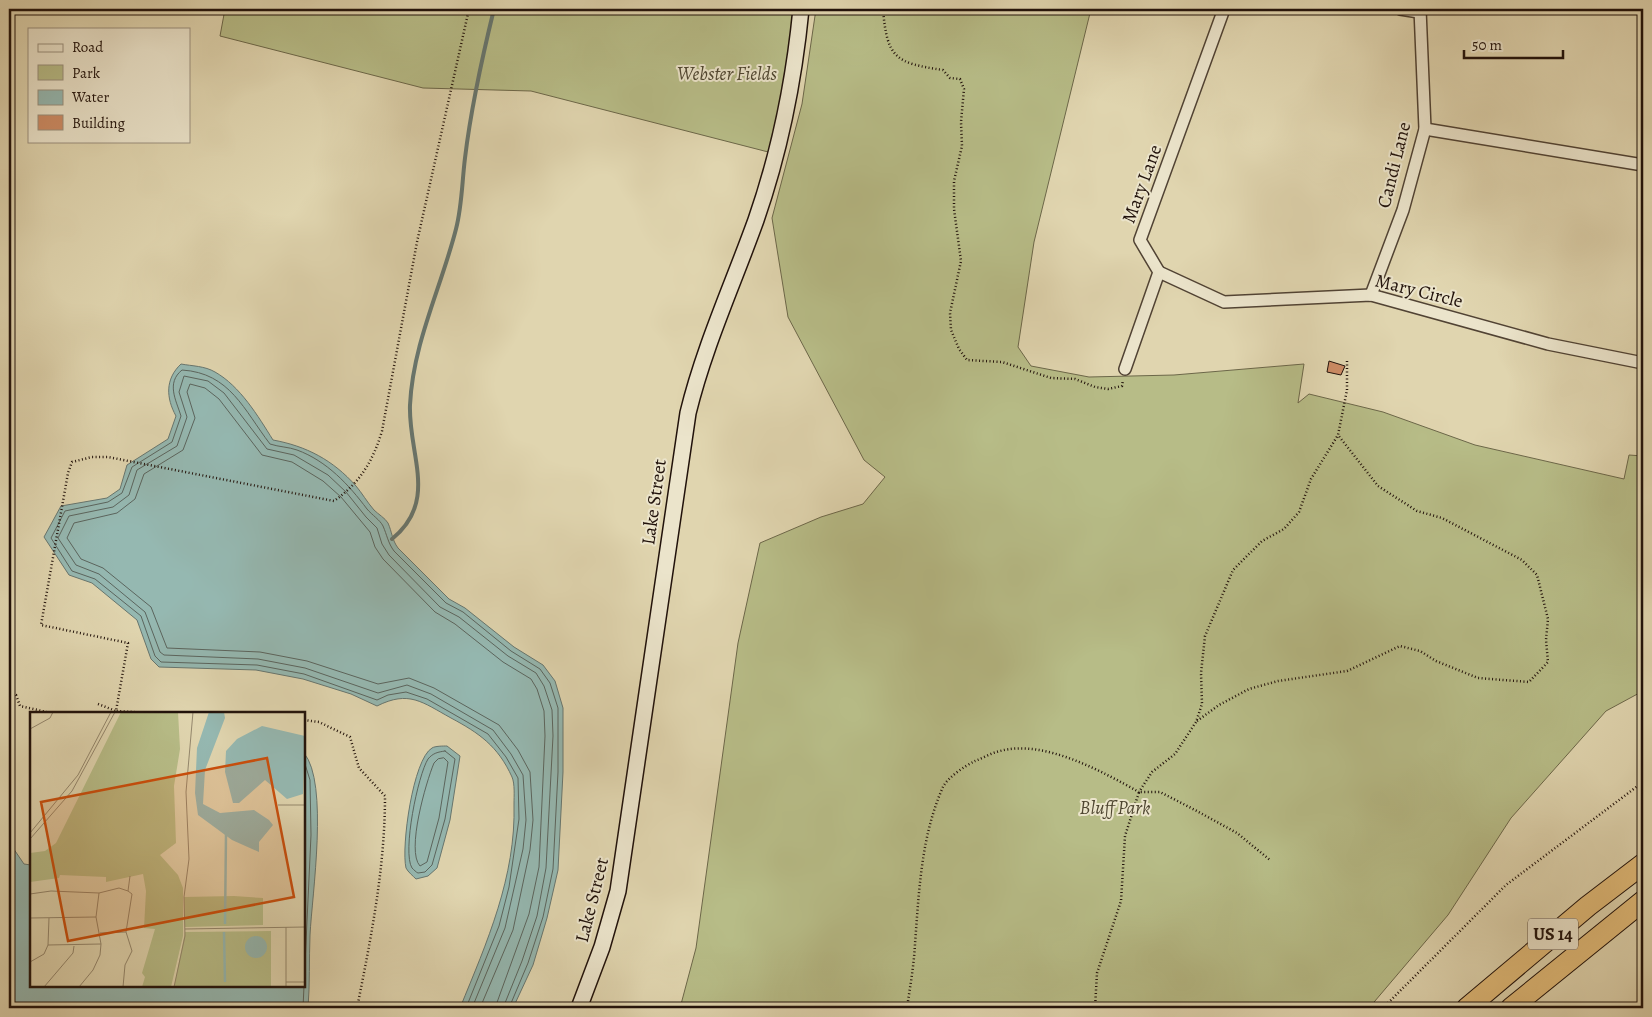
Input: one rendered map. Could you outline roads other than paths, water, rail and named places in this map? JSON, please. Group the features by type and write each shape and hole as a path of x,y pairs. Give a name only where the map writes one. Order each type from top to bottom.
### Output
{"highway":[{"name":"US 14","path":"1467,1008 1588,906 1643,864"},
{"name":"US 14","path":"1511,1008 1643,901"}],"street":[{"name":"Lake Street","path":"579,1008 602,947 618,891 688,413 701,366 756,218 776,154 789,97 801,9"},
{"name":"Mary Lane","path":"1159,272 1140,240 1224,9"},
{"path":"1400,9 1420,10"},
{"name":"Candi Lane","path":"1371,295 1403,210 1425,130 1420,10"},
{"path":"1425,130 1643,166"},
{"name":"Mary Circle","path":"1159,272 1224,302 1371,295 1548,344 1643,363"},
{"path":"1125,369 1159,272"}],"water":[{"path":"181,364 207,368 224,378 248,402 273,440 308,450 338,469 356,486 374,510 387,521 398,548 449,599 465,608 514,647 543,665 555,681 563,708 563,772 558,870 547,918 533,965 513,1008 460,1008 498,909 510,857 513,831 514,783 507,766 487,741 432,707 415,700 398,699 377,706 351,694 303,679 256,670 159,667 151,659 137,620 92,583 69,575 44,537 61,506 107,498 120,489 127,465 168,439 176,416 170,402 170,382"},
{"path":"447,746 460,756 450,820 437,868 428,876 416,879 406,868 405,857 407,824 414,785 425,755 433,747"},
{"path":"305,755 312,768 316,788 317,813 316,868 310,935 308,1008 9,1008 9,842 24,864 30,865 30,987 305,987"}],"waterway":[{"path":"392,539 406,524 414,509 418,493 418,476 410,405 412,382 428,316 450,251 458,220 470,121 494,9"}],"park label":[{"name":"Webster Fields","path":"727,74"},
{"name":"Bluff Park","path":"1115,808"}]}
